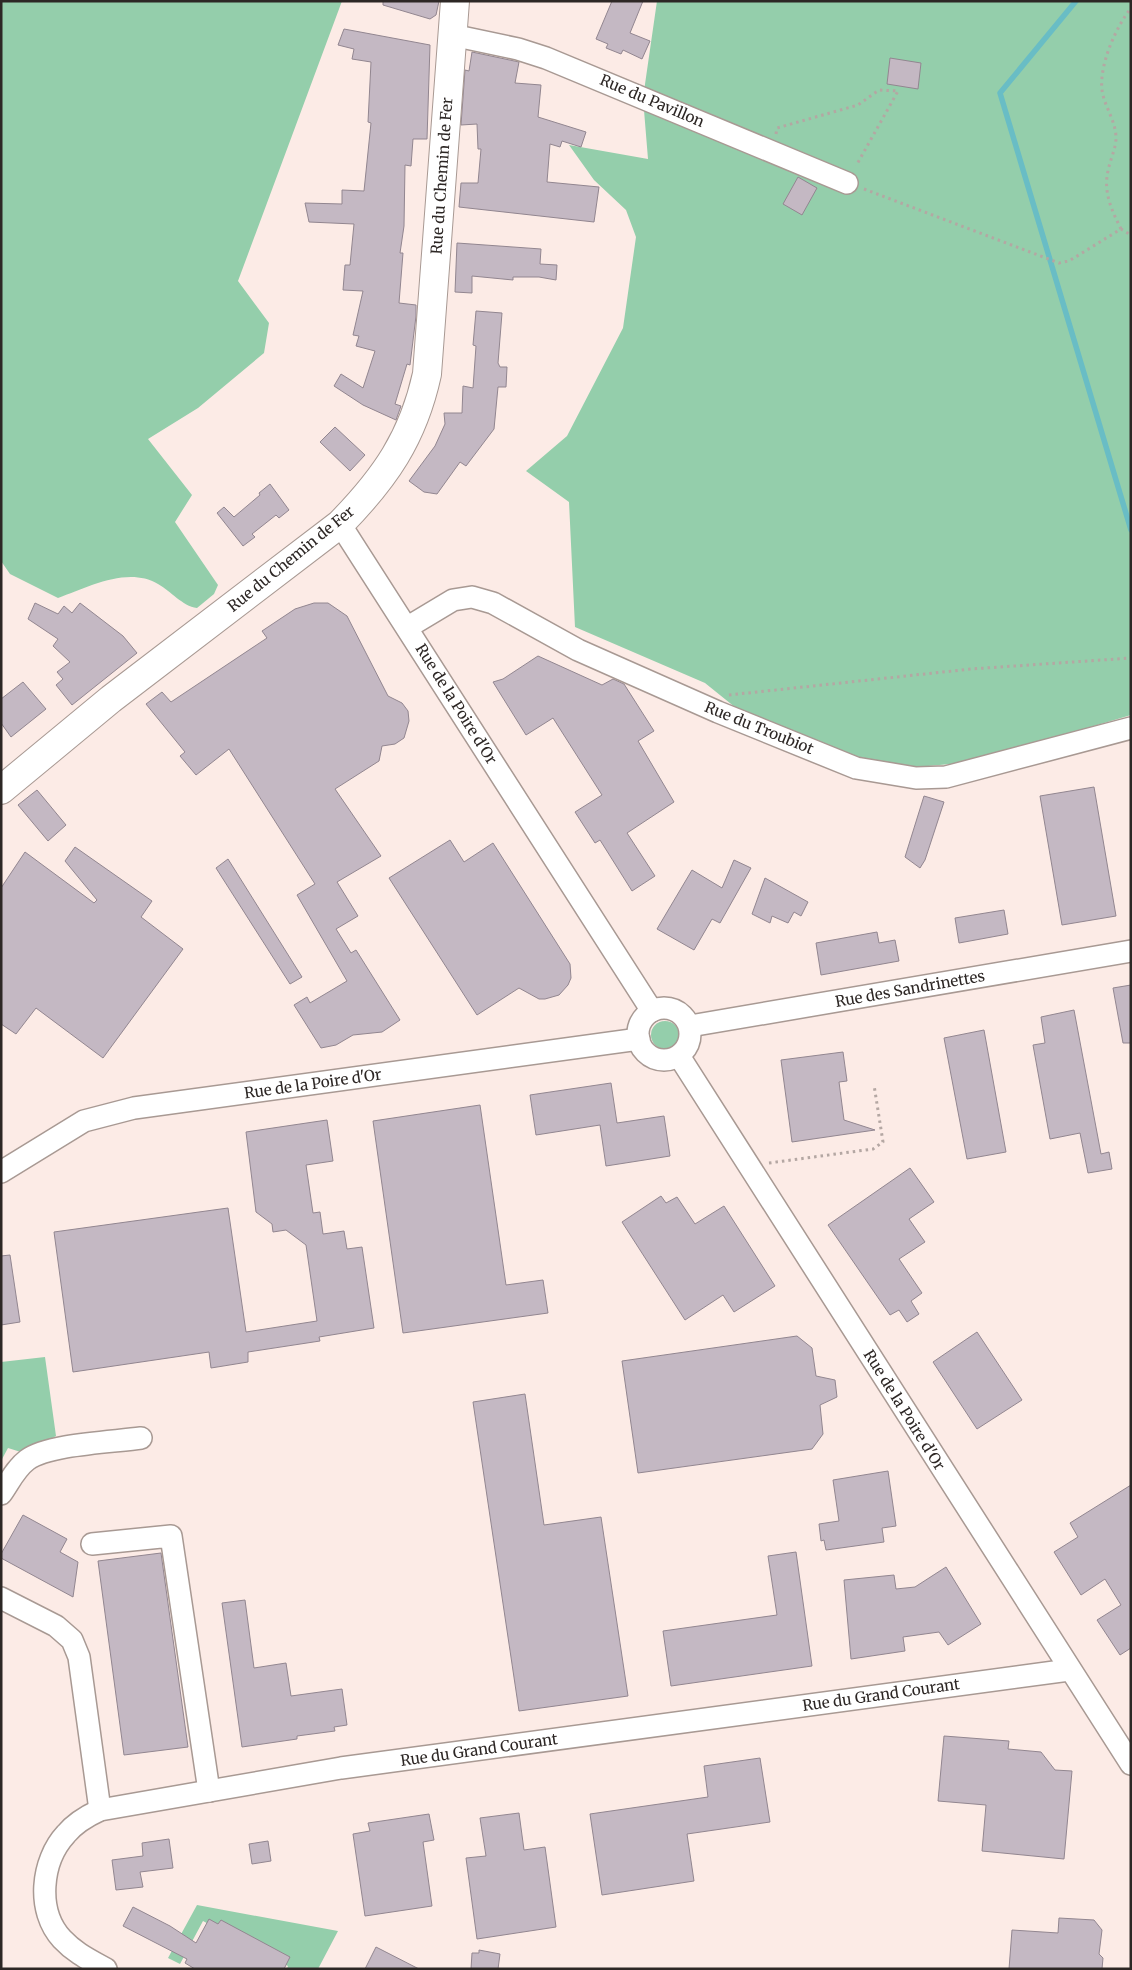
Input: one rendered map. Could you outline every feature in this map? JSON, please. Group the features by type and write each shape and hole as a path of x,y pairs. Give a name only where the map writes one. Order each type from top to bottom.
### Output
{"main road":[{"name":"Rue du Chemin de Fer","path":"1,790 110,699 340,524 364,500 399,452 422,394 429,351 455,1"}],"street":[{"name":"Rue du Pavillon","path":"452,34 518,49 546,58 847,182"},
{"name":"Rue de la Poire d'Or","path":"340,524 364,564 408,627 510,791 652,1011"},
{"name":"Rue du Troubiot","path":"408,627 453,600 472,597 493,604 578,650 718,712 856,768 916,778 946,777 1131,728"},
{"name":"Rue des Sandrinettes","path":"690,1026 1131,951"},
{"path":"659,1008 674,1010 686,1019 690,1026 689,1043 679,1056 671,1059 654,1058 642,1047 639,1039 640,1023 652,1011 659,1008"},
{"name":"Rue de la Poire d'Or","path":"1,1172 84,1121 134,1108 639,1039"},
{"name":"Rue de la Poire d'Or","path":"679,1056 1069,1670 1131,1764"},
{"path":"1,1494 15,1472 27,1459 50,1450 140,1438"},
{"path":"92,1544 171,1536 209,1791"},
{"path":"1,1598 56,1626 72,1640 79,1657 100,1810"},
{"name":"Rue du Grand Courant","path":"106,1969 77,1954 61,1938 46,1913 45,1891 46,1871 54,1850 66,1833 82,1819 100,1810 341,1768 1069,1670"}],"path":[{"path":"1131,8 1121,21 1108,52 1102,90 1110,111 1116,138 1107,174 1108,203 1121,229 1131,235"},
{"path":"774,152 777,128 858,105 879,90 898,91 847,182 1060,263 1069,262 1121,229"},
{"path":"718,712 727,695 971,670 1131,658"},
{"path":"750,1166 873,1149 883,1142 874,1085"}],"green space":[{"path":"1,1 342,1 238,281 269,323 264,353 198,408 148,439 192,495 175,522 218,585 214,594 197,608 181,601 158,584 134,577 108,580 58,598 10,574 1,561"},
{"path":"657,1 1131,1 1131,715 973,762 917,767 859,757 741,712 705,683 575,627 569,502 526,471 567,436 623,328 636,237 626,210 594,180 569,145 648,159 643,98"},
{"path":"665,1021 675,1025 679,1035 675,1045 665,1049 655,1045 651,1035 655,1025"},
{"path":"45,1357 56,1436 24,1453 8,1448 1,1461 1,1362"},
{"path":"197,1905 338,1931 318,1969 287,1969 288,1966 203,1921 180,1964 168,1958"}],"building":[{"path":"383,1 439,1 436,15 430,19 383,5"},
{"path":"612,1 643,1 630,33 650,41 642,59 623,50 621,54 606,48 608,44 596,39"},
{"path":"344,29 430,45 427,139 413,139 411,166 405,165 404,226 400,253 403,253 399,303 416,305 416,316 410,365 407,364 395,404 401,406 396,420 363,405 334,386 341,374 363,388 375,351 356,346 359,336 353,335 363,291 343,290 345,265 350,265 354,224 309,222 305,203 342,204 342,190 364,191 371,123 368,122 371,62 352,59 354,49 338,45"},
{"path":"472,52 519,62 515,83 541,85 538,117 586,132 581,147 562,141 560,147 550,144 547,182 599,187 594,222 459,207 461,183 478,183 481,149 478,149 477,124 461,125 465,70 469,71"},
{"path":"890,58 921,63 918,89 887,84"},
{"path":"798,177 817,188 802,215 783,204"},
{"path":"457,243 541,249 540,264 557,265 556,280 539,277 513,277 513,280 472,276 472,293 455,292"},
{"path":"476,311 502,313 498,363 500,367 507,367 506,387 498,387 494,429 466,466 460,462 437,494 424,492 409,481 435,446 445,424 444,413 462,413 463,386 473,388 476,346 473,345"},
{"path":"335,427 365,455 350,471 320,442"},
{"path":"270,484 289,510 279,518 276,515 252,534 255,537 243,546 217,513 224,507 234,517"},
{"path":"35,603 58,614 64,606 72,613 80,603 123,636 137,653 72,705 56,685 63,679 57,672 70,662 53,646 58,639 28,619"},
{"path":"314,603 328,603 347,616 388,696 402,703 408,711 409,721 404,738 395,744 382,746 379,761 335,789 381,856 337,882 358,916 336,929 351,953 356,950 400,1020 382,1032 353,1035 336,1045 321,1048 294,1005 307,997 310,1003 347,981 297,895 315,884 229,749 196,775 180,756 185,752 146,704 162,692 171,702 267,638 262,631 295,609"},
{"path":"538,656 602,685 613,679 624,684 654,731 638,741 674,802 627,833 655,876 632,891 600,840 595,843 575,812 602,795 553,718 526,735 493,682 503,679"},
{"path":"23,682 46,709 11,737 1,723 1,699"},
{"path":"1094,787 1116,916 1062,925 1040,796"},
{"path":"37,790 66,825 48,841 18,805"},
{"path":"924,796 944,802 925,860 920,868 905,857"},
{"path":"450,840 464,862 493,843 570,964 571,978 568,985 559,995 539,999 519,988 477,1015 389,878"},
{"path":"75,847 152,901 141,917 183,949 103,1058 36,1008 16,1034 1,1024 1,888 25,852 94,903 97,900 65,861"},
{"path":"228,859 302,977 290,984 216,868"},
{"path":"734,860 751,868 720,923 712,919 694,950 657,929 692,870 722,888"},
{"path":"765,878 808,902 801,916 794,912 788,923 772,916 770,923 752,914"},
{"path":"1004,910 1008,934 959,943 955,918"},
{"path":"877,932 879,943 895,940 899,961 821,975 816,943"},
{"path":"1131,985 1131,1043 1123,1043 1113,988"},
{"path":"1074,1010 1101,1154 1109,1152 1112,1169 1088,1173 1080,1133 1050,1139 1033,1045 1045,1043 1041,1017"},
{"path":"984,1030 1006,1152 967,1159 944,1038"},
{"path":"843,1052 847,1081 839,1082 844,1120 875,1130 792,1142 781,1060"},
{"path":"611,1083 617,1123 664,1116 670,1156 606,1166 600,1125 536,1135 530,1095"},
{"path":"480,1105 506,1285 543,1280 548,1313 403,1333 373,1121"},
{"path":"327,1120 333,1161 306,1165 313,1213 320,1212 323,1234 344,1231 347,1249 362,1247 374,1328 319,1337 320,1341 248,1352 248,1362 211,1368 209,1352 73,1372 54,1232 228,1208 246,1332 317,1321 306,1245 286,1230 273,1232 272,1224 256,1212 246,1132"},
{"path":"910,1168 934,1202 909,1219 925,1242 899,1259 922,1293 911,1301 919,1314 907,1322 899,1310 890,1315 828,1225"},
{"path":"661,1196 666,1203 677,1197 695,1224 724,1206 775,1286 734,1312 723,1295 685,1320 622,1222"},
{"path":"10,1255 20,1322 1,1325 1,1256"},
{"path":"977,1332 1022,1400 977,1429 933,1362"},
{"path":"797,1336 812,1348 816,1376 835,1380 837,1397 820,1405 823,1434 812,1449 638,1473 622,1361"},
{"path":"525,1394 544,1525 601,1517 628,1696 519,1711 473,1402"},
{"path":"888,1471 896,1526 882,1528 884,1542 826,1550 824,1540 821,1541 819,1524 839,1521 833,1480"},
{"path":"1131,1485 1131,1648 1120,1655 1097,1620 1121,1605 1105,1579 1081,1595 1054,1552 1078,1537 1070,1523"},
{"path":"23,1515 67,1539 60,1552 78,1562 73,1597 1,1558 1,1554"},
{"path":"796,1552 812,1666 671,1686 663,1631 777,1615 768,1556"},
{"path":"161,1553 188,1747 124,1755 98,1561"},
{"path":"946,1567 981,1624 948,1645 939,1632 903,1637 905,1651 851,1659 844,1580 894,1575 896,1589 915,1587"},
{"path":"245,1600 254,1668 286,1663 291,1696 342,1689 347,1725 334,1727 335,1731 297,1736 297,1739 242,1747 222,1603"},
{"path":"944,1736 1009,1741 1008,1749 1041,1752 1055,1770 1072,1771 1064,1859 982,1851 986,1805 938,1801"},
{"path":"760,1758 770,1822 687,1834 694,1881 602,1895 590,1814 708,1797 704,1766"},
{"path":"519,1813 524,1850 545,1847 556,1927 477,1939 466,1858 486,1856 480,1818"},
{"path":"429,1814 434,1840 423,1842 432,1906 365,1916 353,1834 370,1831 368,1823"},
{"path":"169,1839 173,1868 140,1872 143,1887 116,1890 112,1860 143,1856 142,1843"},
{"path":"268,1841 271,1861 252,1864 249,1844"},
{"path":"133,1907 170,1926 196,1943 209,1919 218,1924 221,1920 290,1957 284,1969 195,1969 185,1963 187,1959 123,1926"},
{"path":"1059,1918 1094,1920 1102,1930 1099,1954 1103,1958 1102,1969 1009,1969 1012,1930 1058,1933"},
{"path":"376,1947 419,1969 365,1969"},
{"path":"479,1950 500,1954 498,1969 471,1969 472,1953 479,1953"}],"waterway":[{"path":"1076,1 1000,93 1131,530"}]}
